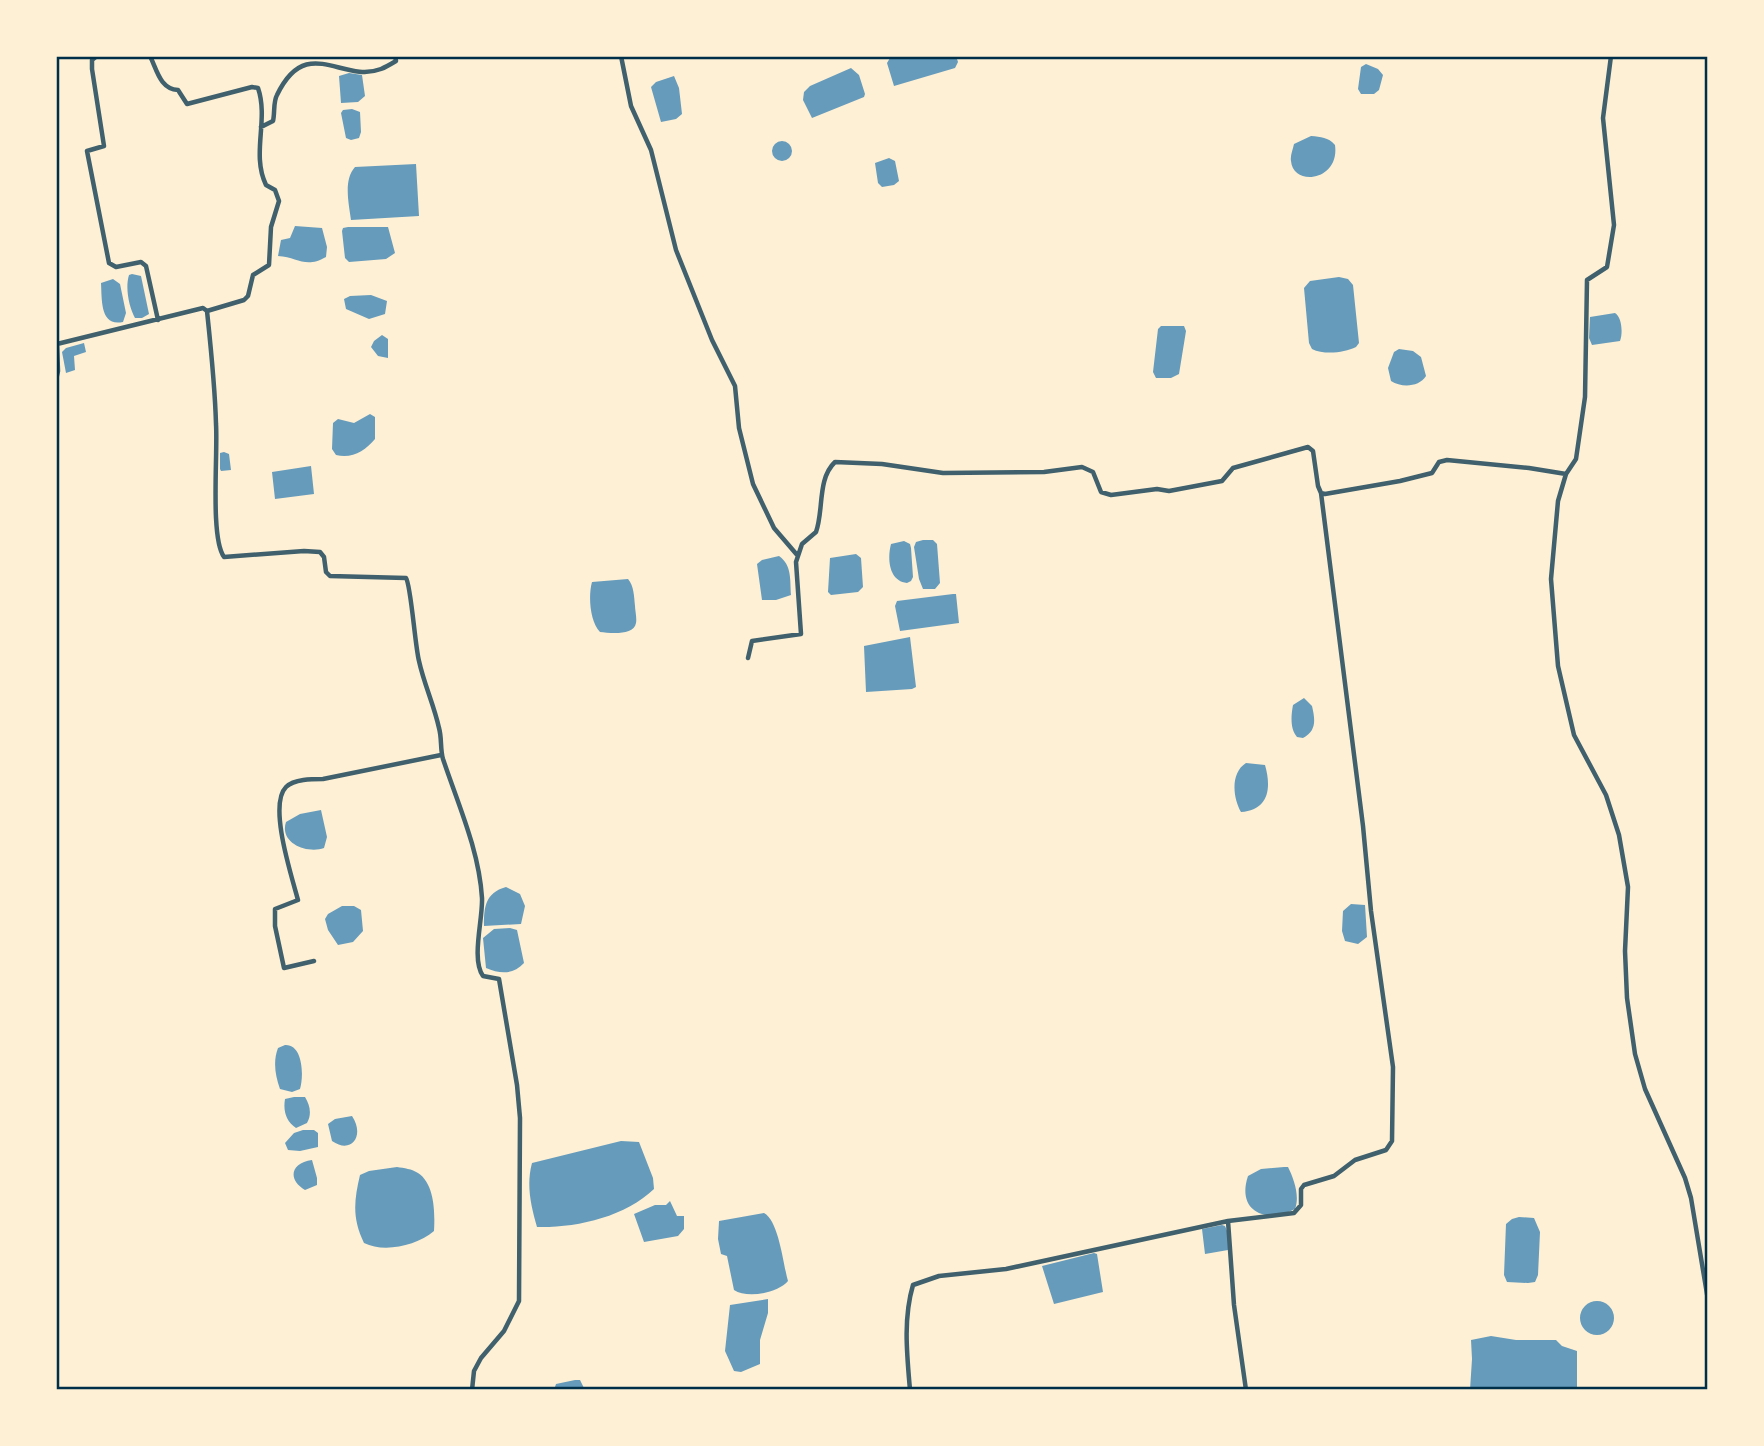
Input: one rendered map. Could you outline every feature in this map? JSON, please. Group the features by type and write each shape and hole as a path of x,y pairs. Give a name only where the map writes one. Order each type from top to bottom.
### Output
{"street":[{"path":"97,56 92,60 92,69 104,146 87,151 109,263 116,267 141,262 146,266 158,320"},
{"path":"56,380 57,344 204,309 207,311 244,300 248,296 253,275 269,265 271,227 279,201 278,194 265,185 260,174 262,109 258,88 238,90 187,104 178,90 170,90 161,82 150,56"},
{"path":"261,127 273,121 275,98 297,68 320,62 360,71 380,70 396,61 395,56"},
{"path":"621,56 631,106 651,150 676,250 712,340 735,386 739,428 753,484 774,528 798,556"},
{"path":"1611,56 1603,118 1614,225 1607,267 1587,280 1585,397 1576,459 1566,474 1558,501 1551,579 1558,666 1574,735 1606,795 1619,835 1628,887 1625,951 1627,998 1635,1054 1645,1089 1685,1178 1691,1198 1708,1300"},
{"path":"207,311 216,427 215,519 219,551 224,557 320,552 324,557 326,572 330,576 406,578 410,583 411,616 419,662 440,731 441,755 473,848 482,898 478,941 479,970 483,976 499,979 520,1118 519,1301 504,1331 481,1358 474,1371 471,1390"},
{"path":"748,658 752,641 801,634 797,590 798,556 802,544 816,532 824,478 835,462 882,464 943,473 1044,472 1082,467 1093,472 1101,492 1111,495 1157,489 1169,491 1222,481 1233,468 1308,447 1313,452 1321,493 1363,826 1371,911 1393,1067 1392,1141 1386,1150 1355,1160 1334,1176 1304,1185 1301,1189 1301,1205 1294,1213 1228,1222 1006,1269 939,1276 919,1281 913,1285 908,1310 906,1350 910,1390"},
{"path":"1321,493 1400,481 1432,473 1439,462 1447,460 1566,474"},
{"path":"314,961 284,968 275,926 275,909 298,900 279,820 280,794 288,784 441,755"},
{"path":"1228,1222 1234,1305 1246,1390"}],"water":[{"path":"895,56 956,56 958,62 955,68 894,86 887,63"},
{"path":"1366,64 1378,69 1383,75 1379,90 1374,94 1361,94 1358,89 1361,67"},
{"path":"851,68 859,75 864,97 812,118 803,100 804,92 810,86"},
{"path":"349,73 362,75 365,96 358,102 341,103 339,76"},
{"path":"674,76 679,88 682,114 676,119 661,122 651,87 656,82"},
{"path":"343,110 360,112 361,132 359,138 351,140 346,138 341,113"},
{"path":"1311,136 1332,142 1335,145 1335,157 1324,173 1307,177 1299,175 1294,169 1291,157 1294,144"},
{"path":"782,141 789,144 792,151 789,158 782,161 775,158 772,151 775,144"},
{"path":"889,158 895,161 899,181 894,185 882,187 878,183 875,163"},
{"path":"416,164 419,216 351,220 348,185 355,167"},
{"path":"295,226 322,228 327,247 326,257 307,262 278,256 281,240 290,238"},
{"path":"348,227 388,227 395,253 386,259 349,262 345,258 342,231"},
{"path":"132,274 141,276 149,314 142,318 135,318 129,303 128,280"},
{"path":"1339,277 1348,279 1353,285 1359,343 1356,347 1340,352 1317,351 1312,349 1309,343 1304,288 1310,281"},
{"path":"113,279 120,284 126,313 123,322 110,320 104,311 101,283"},
{"path":"371,295 387,301 385,314 369,319 346,309 344,299"},
{"path":"1615,313 1621,326 1620,341 1592,345 1589,338 1590,317"},
{"path":"1161,326 1184,326 1186,331 1179,374 1171,378 1156,378 1153,372 1158,329"},
{"path":"382,335 388,339 388,358 378,356 371,347"},
{"path":"84,343 86,352 74,356 75,370 66,373 62,352 66,348"},
{"path":"1399,349 1413,351 1421,357 1426,376 1423,380 1405,385 1391,381 1388,368 1394,352"},
{"path":"370,414 375,417 375,439 358,453 336,455 332,449 333,423 338,419 354,423"},
{"path":"220,453 229,454 231,470 220,469"},
{"path":"311,466 314,494 275,499 272,472"},
{"path":"933,540 937,544 940,583 935,589 923,589 919,579 914,547 916,542"},
{"path":"904,541 910,544 911,548 913,577 907,583 893,574 889,556 891,544"},
{"path":"856,554 861,558 863,587 858,592 831,595 828,592 830,558"},
{"path":"779,556 788,568 791,595 776,600 762,600 757,564"},
{"path":"628,579 634,595 634,627 621,633 600,632 594,622 591,608 592,582"},
{"path":"956,594 959,623 900,631 895,606 897,601"},
{"path":"910,637 916,687 866,692 864,646"},
{"path":"1304,698 1312,706 1314,720 1311,732 1303,738 1295,734 1292,718 1293,705"},
{"path":"1246,763 1265,765 1268,790 1262,803 1241,812 1234,786 1237,773"},
{"path":"321,810 327,837 324,848 303,848 290,841 285,829 286,822 300,814"},
{"path":"506,887 520,894 525,906 521,924 484,926 487,902 494,893"},
{"path":"1351,904 1365,905 1367,937 1358,944 1345,941 1342,931 1343,911"},
{"path":"342,906 354,906 361,910 363,931 353,942 338,945 328,930 325,919 328,914"},
{"path":"494,929 517,930 524,963 515,970 506,972 486,968 483,938"},
{"path":"285,1045 296,1050 301,1062 300,1089 292,1092 280,1089 276,1073 278,1048"},
{"path":"305,1097 310,1110 307,1123 296,1128 288,1119 284,1108 285,1099"},
{"path":"352,1116 357,1130 354,1141 345,1146 332,1141 328,1124 335,1119"},
{"path":"314,1130 318,1133 318,1147 300,1151 288,1150 285,1143 294,1133"},
{"path":"621,1141 639,1142 653,1178 654,1189 615,1214 584,1223 537,1227 529,1187 532,1163"},
{"path":"312,1160 317,1185 305,1190 299,1186 294,1172 300,1164"},
{"path":"397,1167 416,1172 428,1184 434,1208 434,1231 409,1244 390,1248 372,1246 364,1243 357,1225 355,1209 360,1175"},
{"path":"1288,1167 1296,1188 1295,1209 1274,1215 1256,1212 1246,1198 1248,1176 1261,1169"},
{"path":"670,1201 677,1216 684,1216 684,1229 678,1236 644,1242 634,1214 655,1205 666,1205"},
{"path":"764,1213 777,1234 788,1281 770,1291 740,1293 734,1290 727,1256 721,1254 719,1221"},
{"path":"1519,1217 1534,1218 1540,1232 1538,1275 1535,1282 1507,1282 1504,1275 1506,1224"},
{"path":"1222,1225 1228,1233 1228,1250 1205,1254 1202,1229"},
{"path":"1097,1254 1103,1292 1054,1304 1042,1266"},
{"path":"768,1299 768,1313 760,1340 760,1364 741,1372 734,1371 725,1351 730,1305"},
{"path":"1597,1301 1609,1306 1614,1318 1609,1330 1597,1335 1585,1330 1580,1318 1585,1306"},
{"path":"1491,1336 1516,1340 1556,1340 1562,1346 1577,1351 1577,1390 1470,1390 1471,1340"},
{"path":"580,1380 585,1390 554,1390 556,1384"}]}
